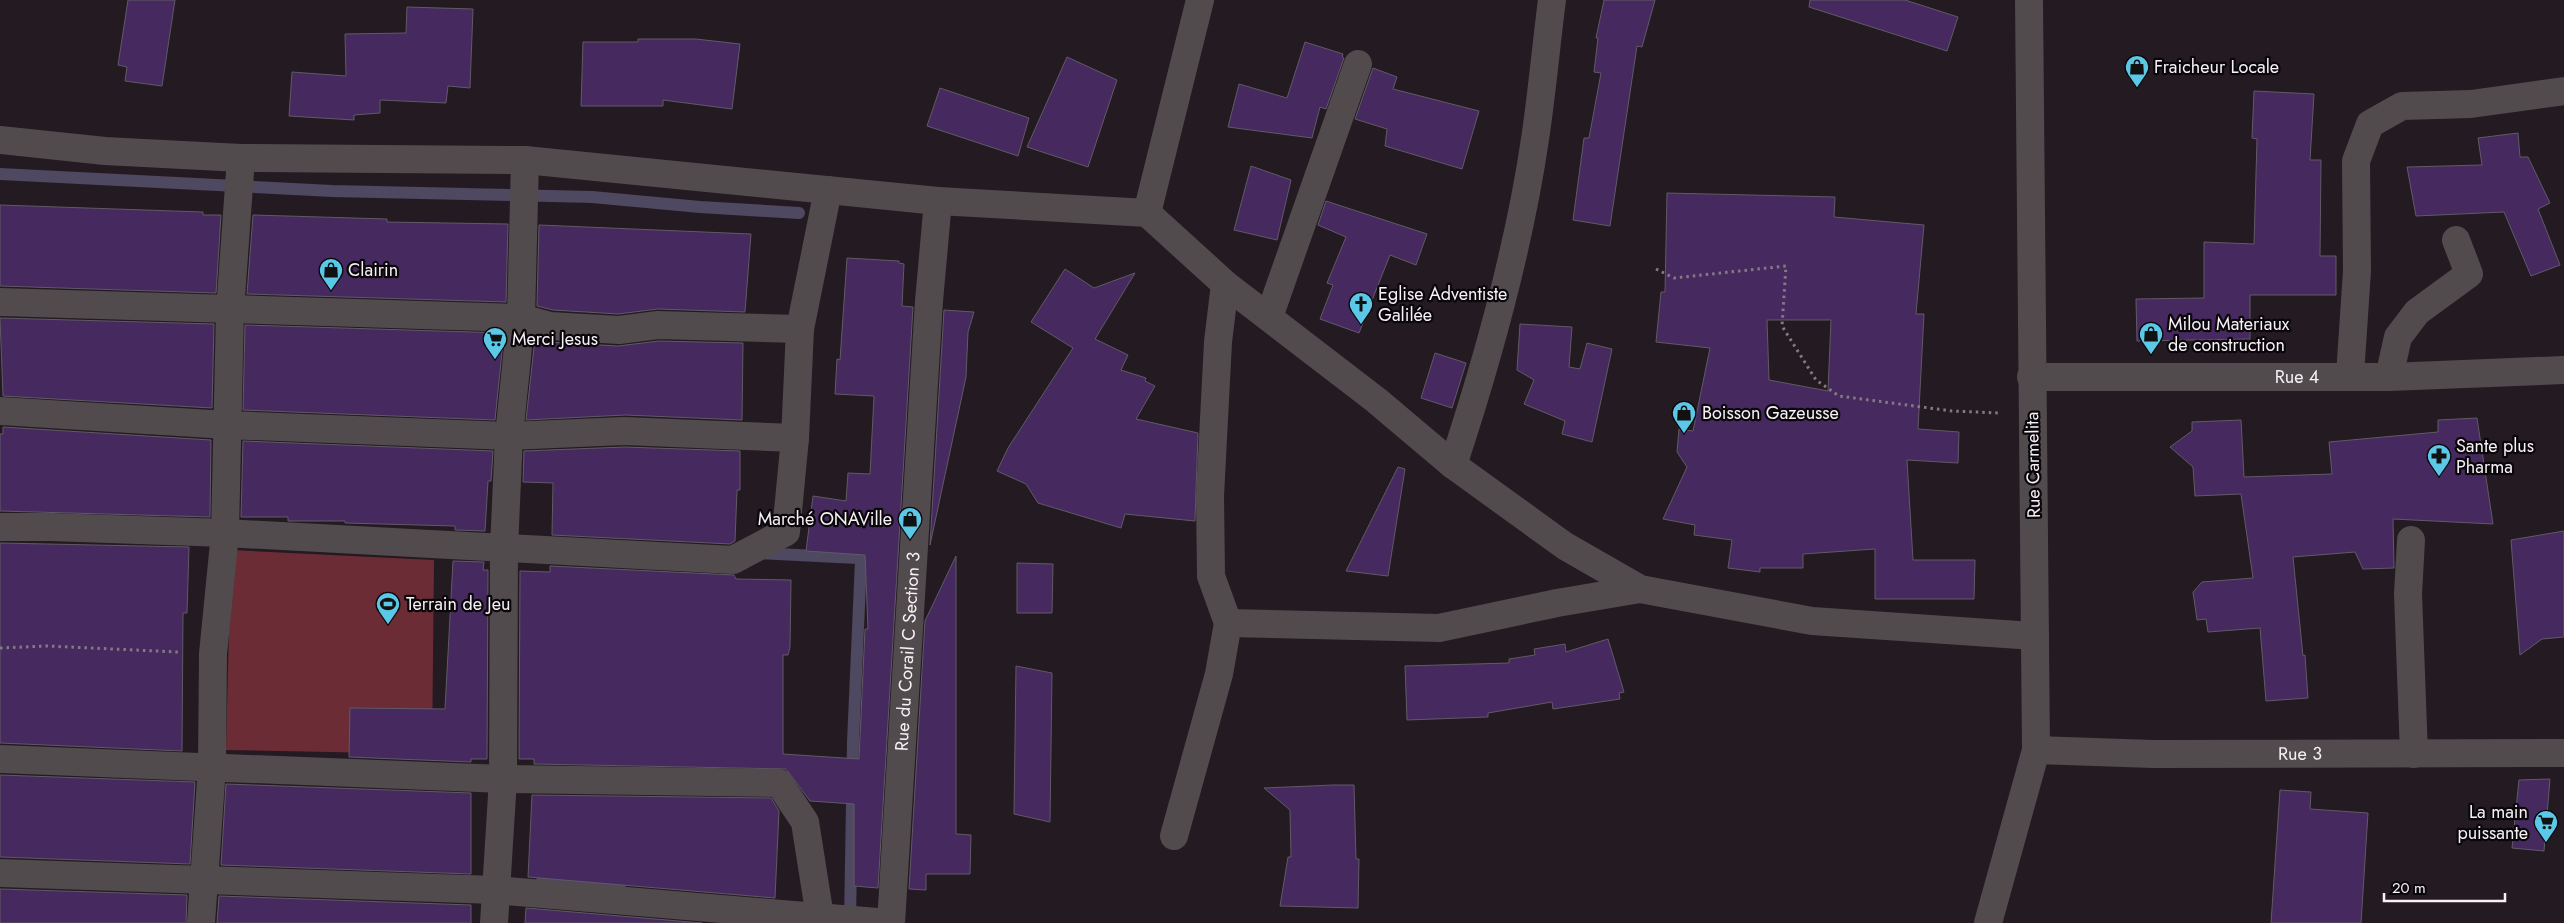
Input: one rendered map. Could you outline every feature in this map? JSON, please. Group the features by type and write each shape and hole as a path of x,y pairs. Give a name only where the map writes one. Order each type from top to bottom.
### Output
{"street":[{"path":"1147,214 1200,0"},
{"path":"1453,464 1479,388 1517,234 1535,140 1552,0"},
{"name":"Rue Carmelita","path":"1988,923 2036,750 2029,0"},
{"path":"1269,317 1358,64"},
{"path":"2350,376 2357,271 2356,161 2370,124 2402,106 2471,104 2564,91"},
{"path":"0,140 105,151 241,158 525,160 938,201 1147,214 1225,284 1376,400 1453,464 1565,546 1640,589 1812,620 2035,636"},
{"path":"201,923 212,766 213,654 225,533 230,310 241,158"},
{"path":"494,923 503,779 504,548 509,436 522,318 525,160"},
{"path":"0,528 51,527 225,533 733,560 786,532 795,438 800,329 828,190"},
{"name":"Rue du Corail C Section 3","path":"890,923 929,301 938,201"},
{"path":"2390,377 2398,337 2417,312 2469,274 2456,240"},
{"path":"1174,836 1219,674 1228,623 1211,576 1210,505 1218,342 1225,284"},
{"path":"0,302 522,318 550,326 619,330 658,325 800,329"},
{"name":"Rue 4","path":"2032,377 2390,377 2564,370"},
{"path":"0,411 227,425 509,436 624,431 795,438"},
{"path":"2411,540 2408,594 2414,754"},
{"path":"1228,623 1439,628 1557,603 1640,589"},
{"name":"Rue 3","path":"2036,750 2153,754 2564,753"},
{"path":"0,759 503,779 779,783 806,822 820,917"},
{"path":"0,873 495,890 793,919 820,917 890,923"}],"path":[{"path":"1656,269 1674,278 1786,266 1782,326 1816,380 1839,396 1952,411 2032,415"},
{"path":"0,648 47,646 213,654"}],"shaded area":[{"path":"231,550 434,560 432,754 226,750"}],"building":[{"path":"128,0 175,0 162,86 125,81 127,67 118,65"},
{"path":"1604,0 1655,0 1642,47 1637,46 1610,226 1573,220 1584,138 1589,138 1601,73 1594,72 1598,38 1596,38"},
{"path":"1810,0 1905,0 1958,17 1947,51 1809,7"},
{"path":"407,7 473,9 470,88 448,86 446,103 380,100 380,113 354,115 354,120 289,116 292,72 346,76 345,34 406,33"},
{"path":"638,39 696,39 740,44 732,109 663,100 663,106 581,106 583,42 638,42"},
{"path":"1305,42 1343,54 1342,57 1344,58 1326,109 1320,107 1312,138 1228,127 1239,84 1287,98"},
{"path":"1067,57 1117,80 1088,167 1027,147"},
{"path":"1373,68 1397,77 1393,89 1479,111 1462,169 1385,146 1387,129 1355,119"},
{"path":"940,88 1029,118 1018,156 927,126"},
{"path":"2254,91 2314,94 2310,160 2321,160 2320,256 2336,256 2336,295 2250,295 2250,339 2137,341 2136,299 2204,298 2204,242 2254,244 2257,139 2252,138"},
{"path":"2518,133 2520,157 2528,157 2550,203 2538,209 2560,265 2531,276 2504,212 2416,216 2407,167 2482,165 2478,138"},
{"path":"1251,166 1291,180 1277,240 1234,230"},
{"path":"1667,193 1835,197 1834,217 1924,225 1916,314 1924,314 1918,429 1959,432 1958,463 1907,460 1913,560 1975,560 1974,599 1875,599 1875,549 1803,554 1803,568 1760,568 1760,572 1728,568 1732,540 1694,535 1695,525 1663,519 1687,467 1677,452 1679,429 1693,431 1710,348 1656,342 1661,292 1665,292","holes":["1767,320 1831,320 1828,391 1769,380"]},
{"path":"1326,201 1427,234 1416,265 1390,255 1359,333 1320,319 1333,285 1327,283 1346,237 1318,225"},
{"path":"0,205 203,212 203,215 221,215 216,293 0,286"},
{"path":"253,215 387,219 387,222 508,224 506,302 247,294"},
{"path":"539,225 751,234 745,312 658,309 618,314 553,310 537,306"},
{"path":"847,258 899,261 899,263 904,264 902,306 913,307 878,888 854,886 854,804 810,801 786,769 534,764 534,759 519,759 520,571 550,572 550,566 734,575 736,579 791,580 790,647 788,655 783,655 783,754 859,759 865,629 868,629 865,555 806,551 813,496 846,501 848,473 870,474 874,396 835,394 837,359 840,360"},
{"path":"1065,269 1094,288 1135,273 1095,339 1128,355 1121,370 1146,378 1145,381 1155,386 1136,419 1198,433 1195,521 1125,514 1121,528 1038,503 1026,484 997,471 1008,448 1073,348 1031,322"},
{"path":"944,310 974,312 968,332 966,377 930,545"},
{"path":"0,318 214,324 212,408 3,396"},
{"path":"1520,324 1572,327 1569,367 1580,369 1587,343 1612,349 1592,442 1562,434 1565,421 1524,404 1534,380 1517,370"},
{"path":"245,325 504,333 495,420 243,410"},
{"path":"535,338 549,342 618,346 659,341 743,343 742,420 625,415 526,420"},
{"path":"1435,353 1466,363 1452,408 1421,398"},
{"path":"2477,418 2493,524 2393,519 2394,568 2363,569 2355,552 2293,557 2303,656 2305,655 2308,698 2266,701 2260,628 2208,632 2206,619 2197,620 2193,592 2202,582 2253,578 2241,494 2195,496 2193,467 2170,447 2192,431 2192,422 2241,420 2244,477 2332,474 2329,442 2438,432 2438,420"},
{"path":"3,427 211,440 210,517 0,511 0,434 3,434"},
{"path":"243,441 493,451 491,481 488,481 485,531 455,530 455,526 345,523 345,521 288,521 288,517 241,517"},
{"path":"624,447 740,451 740,490 737,490 735,541 730,544 552,535 553,483 523,482 524,451"},
{"path":"1398,467 1405,469 1388,576 1346,571"},
{"path":"2564,531 2564,637 2542,639 2520,655 2511,540"},
{"path":"0,543 189,547 187,613 183,613 182,751 0,743"},
{"path":"956,556 956,834 971,835 970,874 926,874 926,890 909,889 925,621"},
{"path":"453,561 484,562 483,570 488,570 487,759 471,759 471,762 349,757 350,708 445,709"},
{"path":"1017,563 1053,564 1052,613 1017,613"},
{"path":"1608,639 1624,692 1619,693 1620,699 1553,709 1552,702 1488,713 1488,717 1407,720 1405,666 1509,663 1509,659 1535,655 1534,649 1565,644 1566,652"},
{"path":"1016,666 1052,673 1050,822 1014,814"},
{"path":"0,775 195,782 190,864 0,857"},
{"path":"2550,779 2544,851 2512,848 2519,780"},
{"path":"226,784 471,793 471,874 221,865"},
{"path":"1354,785 1356,859 1359,859 1358,908 1280,906 1288,857 1291,857 1290,810 1264,788"},
{"path":"2280,790 2311,792 2310,809 2368,813 2361,923 2271,923"},
{"path":"532,795 771,798 779,811 775,898 528,877"},
{"path":"0,889 187,895 186,923 0,923"},
{"path":"219,896 471,905 471,923 217,923"},
{"path":"526,908 702,923 525,923"}],"waterway":[{"path":"0,174 332,191 592,197 700,207 799,213"},
{"path":"756,553 857,558 861,560 853,742 850,922"},
{"path":"542,881 620,884"}],"place":[{"name":"Fraicheur Locale","path":"2137,88"},
{"name":"Clairin","path":"331,291"},
{"name":"Eglise Adventiste Galilée","path":"1361,325"},
{"name":"Milou Materiaux de construction","path":"2151,355"},
{"name":"Merci Jesus","path":"495,360"},
{"name":"Boisson Gazeusse","path":"1684,434"},
{"name":"Sante plus Pharma","path":"2439,477"},
{"name":"Marché ONAVille","path":"910,540"},
{"name":"Terrain de Jeu","path":"388,625"},
{"name":"La main puissante","path":"2546,843"}]}
